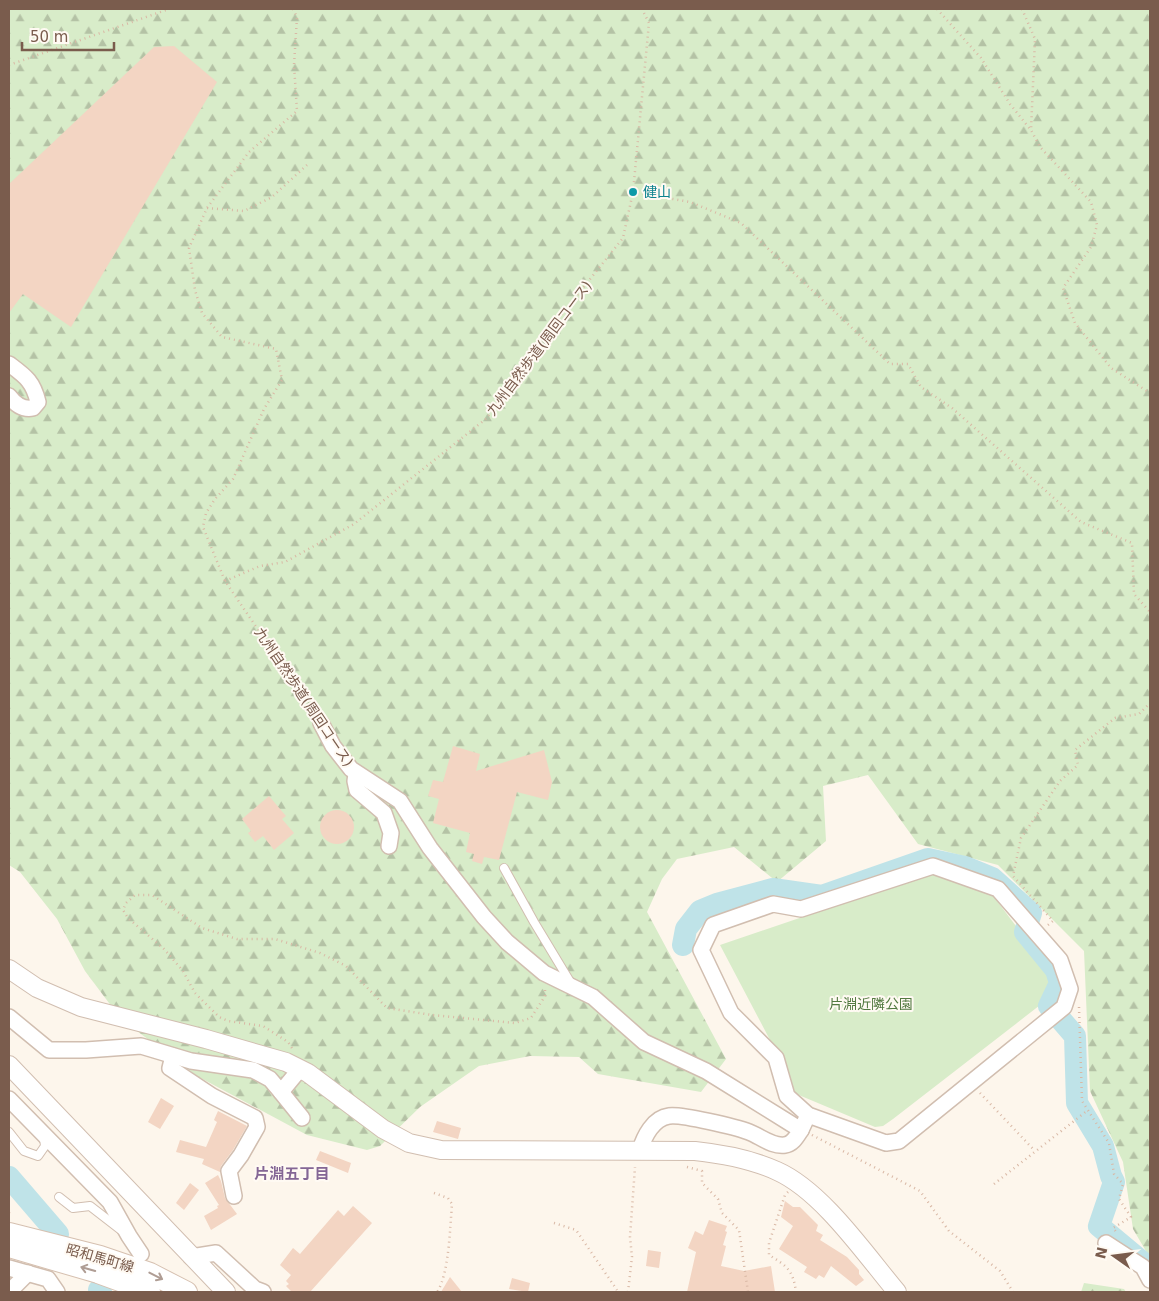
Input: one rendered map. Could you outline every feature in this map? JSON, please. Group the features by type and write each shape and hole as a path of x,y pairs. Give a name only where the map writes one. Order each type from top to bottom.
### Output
{"main road":[{"name":"昭和馬町線","path":"9,1220 100,1256 150,1273 187,1292"},
{"name":"昭和馬町線","path":"9,1247 98,1272 150,1292"}],"street":[{"path":"9,364 28,378 35,389 38,402 33,408 24,408 13,402 9,396"},
{"name":"九州自然歩道(周回コース)","path":"321,723 333,746 351,770 400,801 430,848 484,917 507,942 544,973 593,997 644,1042 706,1071 801,1130"},
{"path":"356,774 357,790 384,813 391,833 389,846"},
{"path":"932,866 998,889 1060,960 1070,989 1064,1007 899,1141 886,1143 808,1115 787,1096 776,1058 731,1013 701,950 714,925 773,904 801,909 932,866"},
{"path":"9,969 37,988 81,1007 286,1062 308,1073 383,1129 409,1143 441,1150 695,1151 752,1161 778,1171 798,1184 826,1207 898,1292"},
{"path":"9,1017 49,1050 86,1050 141,1046 191,1061 253,1070 270,1079 302,1118"},
{"path":"173,1056 170,1068 212,1096 256,1118 257,1127 241,1155 229,1171 234,1196"},
{"path":"9,1065 191,1258 226,1292"},
{"path":"281,1092 300,1069"},
{"path":"9,1099 110,1202 129,1236 142,1254"},
{"path":"640,1150 644,1138 651,1128 659,1120 669,1116 694,1119 749,1132 770,1143 783,1146 791,1143 801,1130 808,1115"},
{"path":"1106,1243 1143,1266 1150,1280"},
{"path":"191,1258 216,1253 255,1289 262,1292"},
{"path":"9,1268 48,1279 57,1292"},
{"path":"9,1292 28,1273"}],"lane":[{"path":"504,868 534,922 575,988"},
{"path":"9,1132 24,1151 38,1156 45,1146 43,1134"},
{"path":"59,1197 72,1208 90,1206 129,1236"}],"path":[{"path":"9,65 169,9"},
{"path":"225,581 206,536 204,526 206,513 232,479 264,409 282,380 276,349 222,337 202,313 195,290 189,248 207,208 250,152 297,111 294,65 298,17 293,9"},
{"name":"九州自然歩道(周回コース)","path":"321,723 225,581 260,566 285,562 354,524 487,418 550,329 623,238 633,192 649,22 642,9"},
{"path":"938,9 982,58 1010,104 1031,130 1040,147 1091,202 1097,225 1091,247 1063,288 1075,323 1112,368 1150,393"},
{"path":"1022,9 1035,39 1031,130"},
{"path":"207,208 244,211 272,197 307,165"},
{"path":"633,192 690,202 740,223 890,364 908,364 921,388 952,408 1080,522 1132,543 1134,594 1150,612"},
{"path":"1038,933 1053,921 1013,876 1021,838 1060,781 1078,765 1075,750 1115,718 1140,714 1150,703"},
{"path":"300,1069 300,1060 288,1042 262,1026 228,1021 219,1017 209,1008 195,993 183,971 164,949 128,918 123,910 126,903 135,895 152,896 202,928 237,939 275,940 320,953 346,966 388,1008 432,1015 515,1023 531,1018 545,996 544,973"},
{"path":"1070,989 1078,995 1082,1101 1109,1143 1114,1174 1123,1184 1119,1199 1131,1217 1113,1228 1123,1240"},
{"path":"970,1082 1036,1152"},
{"path":"994,1184 1088,1110"},
{"path":"801,1130 920,1191 949,1231 1000,1271 1013,1292"},
{"path":"684,1166 702,1171 702,1183 718,1199 722,1213 739,1230 748,1292"},
{"path":"628,1292 632,1258 630,1237 635,1167"},
{"path":"796,1292 794,1280 788,1267 769,1255 769,1243 785,1195 798,1184"},
{"path":"434,1194 448,1198 452,1204 445,1268 441,1286 437,1292"},
{"path":"554,1223 576,1230 618,1290"}],"green space":[{"path":"9,9 1150,9 1150,1258 1133,1229 1123,1162 1090,1091 1084,951 998,865 918,844 868,775 823,786 826,841 777,882 734,847 677,859 662,879 647,912 726,1059 701,1092 598,1074 579,1057 530,1056 479,1066 420,1107 380,1146 367,1150 307,1135 197,1076 121,1019 85,971 57,919 20,872 9,865"},
{"name":"片淵近隣公園","path":"932,873 991,893 1049,970 1052,987 1044,1002 893,1119 883,1126 875,1127 794,1093 780,1059 720,945"},
{"path":"1084,1283 1124,1289 1126,1292 1081,1292"}],"building":[{"path":"174,46 217,82 71,327 23,294 9,313 9,184 154,47"},
{"path":"453,746 480,754 476,771 544,750 552,782 548,800 517,792 499,860 484,857 482,864 472,861 474,854 466,852 470,833 433,823 439,799 428,796 433,780 443,782"},
{"path":"269,796 286,816 282,819 294,833 274,850 263,836 255,842 248,833 251,831 242,819"},
{"path":"337,810 344,811 349,815 353,820 353,834 349,839 344,843 337,844 330,843 325,839 321,834 320,827 321,820 325,815 330,811"},
{"path":"161,1098 174,1106 160,1129 148,1122"},
{"path":"218,1111 247,1126 221,1166 220,1172 202,1164 204,1159 176,1152 180,1140 206,1147 217,1122 214,1120"},
{"path":"437,1121 461,1128 458,1139 433,1132"},
{"path":"320,1151 351,1163 348,1173 316,1160"},
{"path":"218,1175 225,1198 237,1214 211,1230 204,1216 218,1208 217,1206 219,1205 205,1183"},
{"path":"190,1183 199,1190 184,1210 176,1203"},
{"path":"785,1201 793,1207 800,1207 818,1225 816,1231 823,1235 820,1240 847,1257 859,1270 859,1274 864,1280 856,1286 831,1266 824,1278 819,1275 816,1279 804,1272 807,1267 779,1249 793,1226 781,1217"},
{"path":"353,1206 372,1223 310,1292 292,1292 286,1286 289,1284 286,1281 291,1275 280,1265 293,1248 300,1254 338,1210 344,1216"},
{"path":"709,1220 727,1226 723,1245 726,1246 721,1266 744,1271 771,1266 775,1292 687,1292 696,1252 688,1248 695,1231 703,1235"},
{"path":"648,1250 661,1252 659,1268 646,1266"},
{"path":"450,1277 462,1292 441,1292"},
{"path":"512,1278 530,1283 528,1292 509,1289"}],"waterway":[{"path":"683,945 686,929 700,911 717,904 773,889 822,896 928,859 965,867 992,878 1031,913 1025,932 1056,970 1060,983 1049,1006 1075,1036 1077,1103 1103,1146 1114,1182 1099,1226 1141,1261"},
{"path":"9,1177 58,1234"}],"place":[{"name":"健山","path":"633,192"}],"district":[{"name":"片淵五丁目","path":"292,1174"}]}
